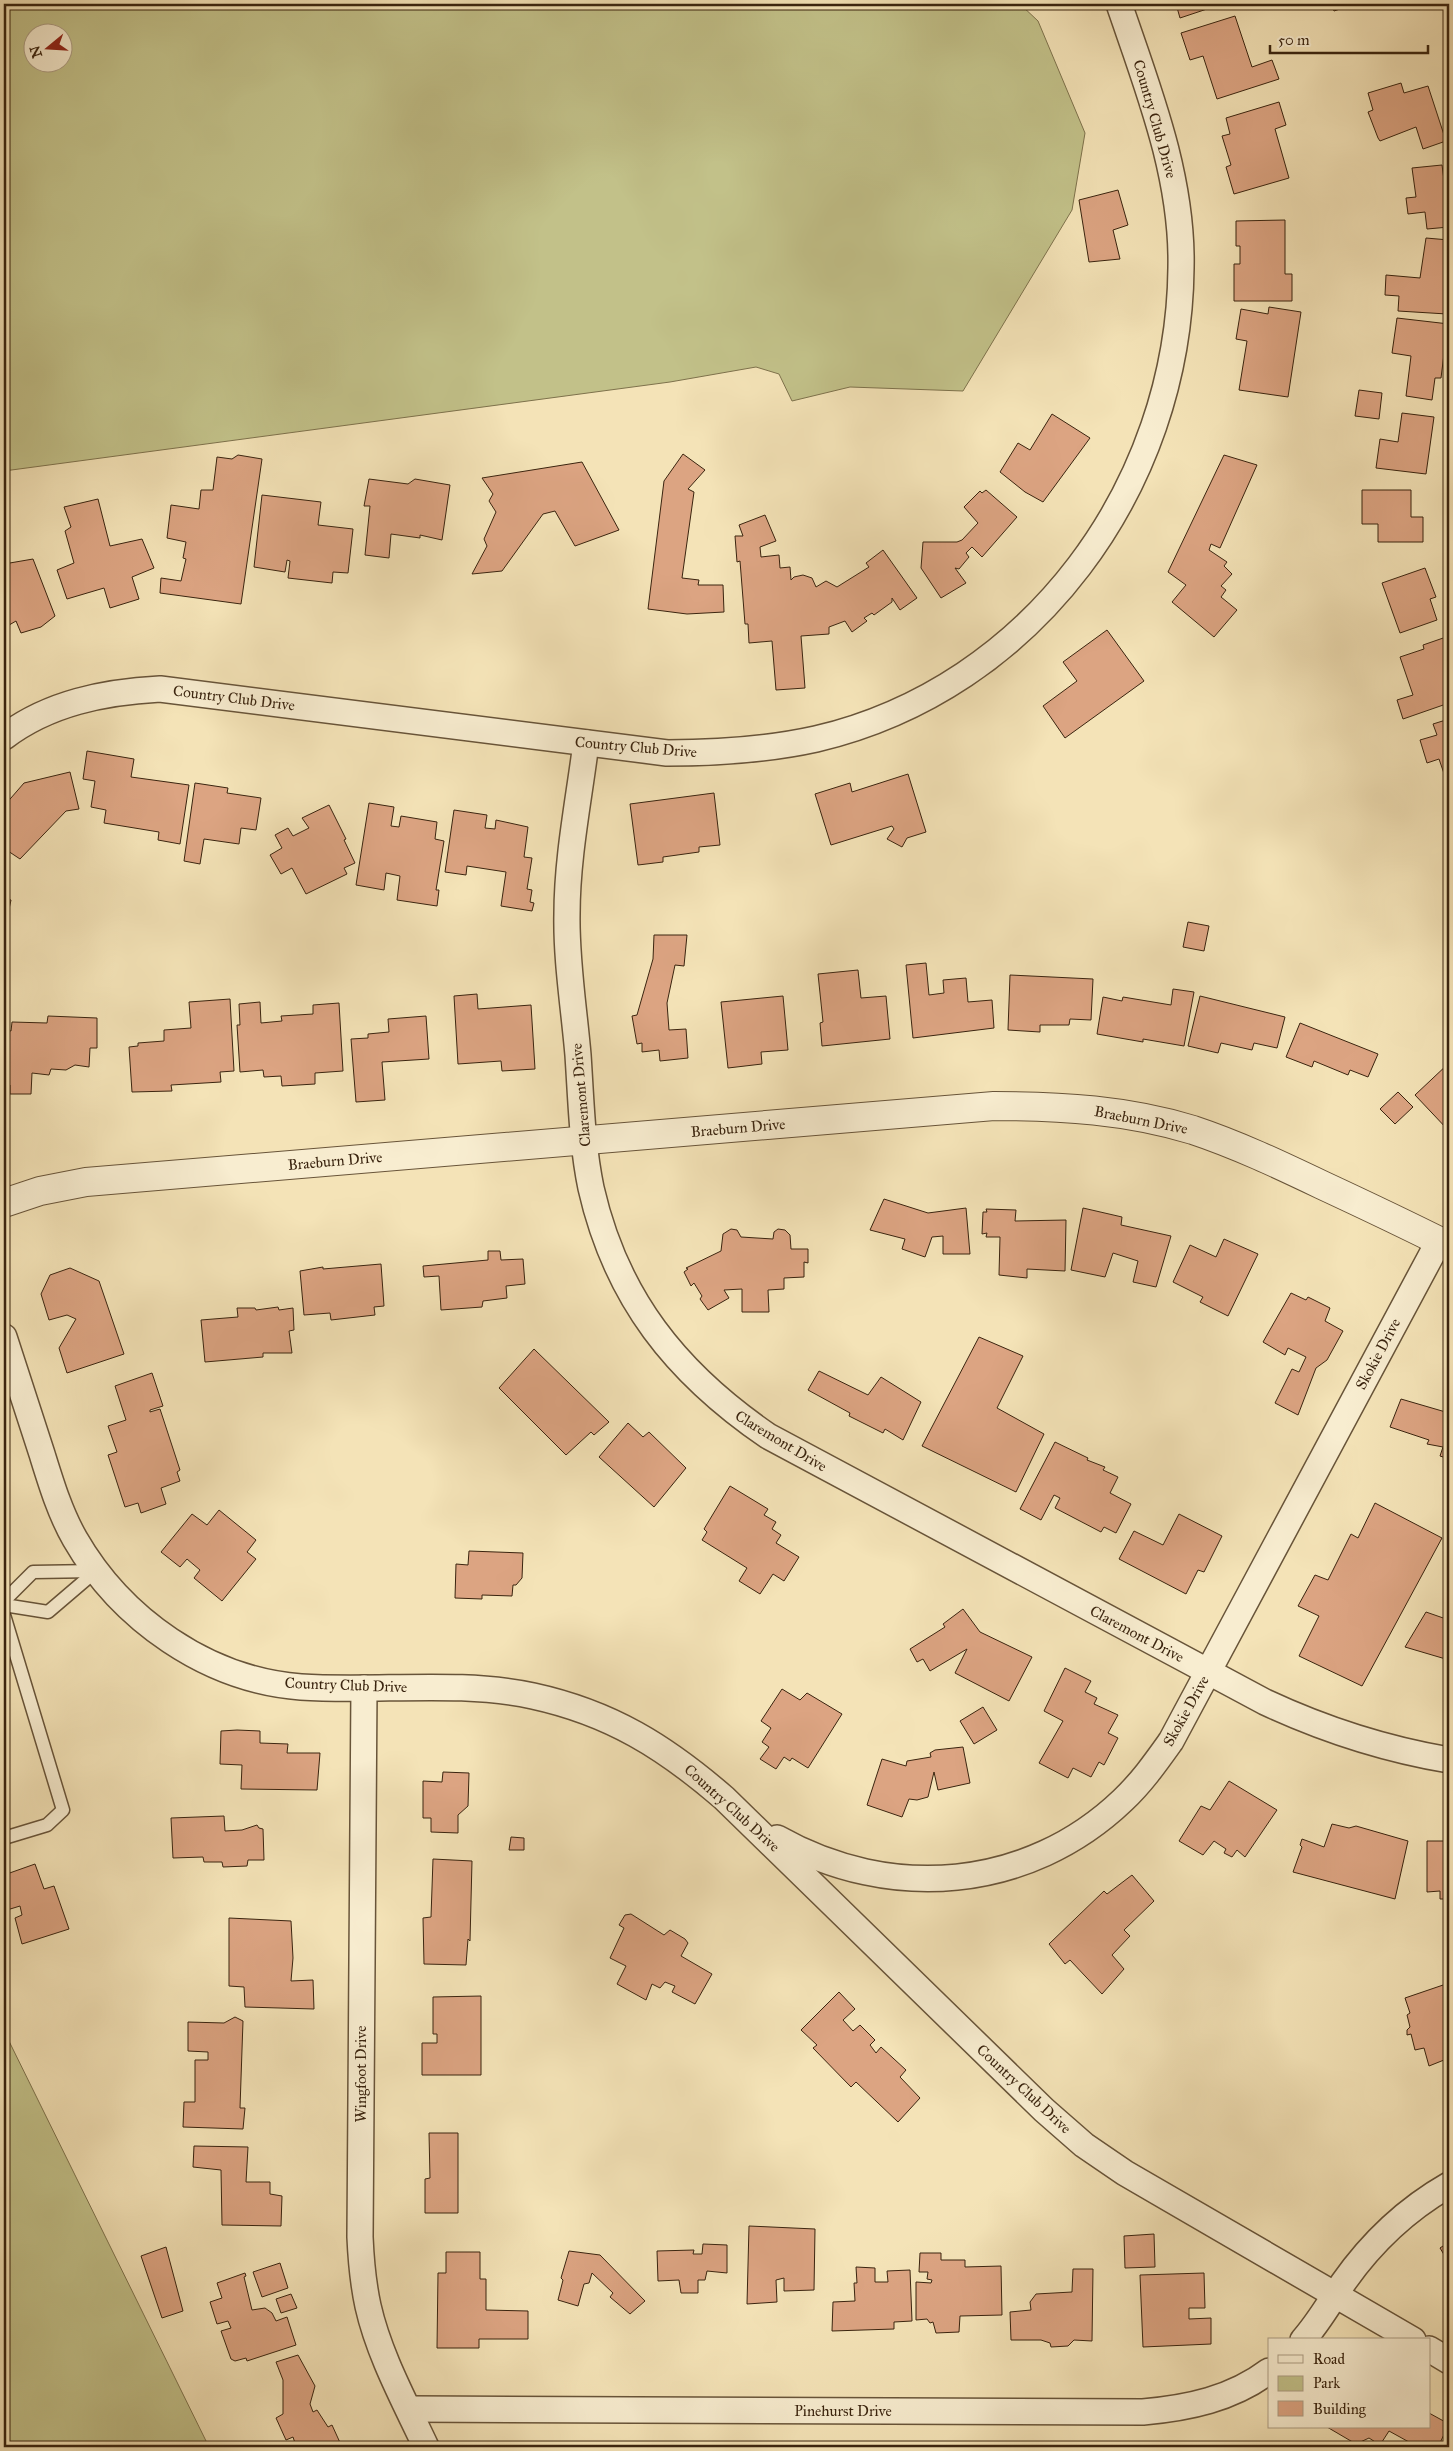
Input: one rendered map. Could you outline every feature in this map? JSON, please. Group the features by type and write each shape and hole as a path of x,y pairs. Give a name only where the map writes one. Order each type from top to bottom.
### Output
{"street":[{"name":"Country Club Drive","path":"4,737 48,712 82,699 123,691 160,689 667,753 718,753 768,748 818,738 866,723 935,691 957,678 998,649 1042,609 1076,571 1105,530 1130,486 1148,448 1164,399 1179,316 1182,266 1178,215 1170,165 1156,114 1119,4"},
{"name":"Claremont Drive","path":"586,743 569,874 566,915 584,1140 591,1187 604,1232 619,1270 638,1305 670,1351 695,1378 730,1410 768,1436 1208,1672 1311,1723 1358,1740 1407,1753 1449,1760"},
{"name":"Braeburn Drive","path":"4,1203 40,1191 86,1182 994,1106 1044,1106 1094,1110 1144,1118 1184,1128 1249,1150 1444,1243"},
{"name":"Skokie Drive","path":"736,1809 768,1833 799,1850 836,1865 870,1874 904,1879 944,1879 984,1873 1007,1867 1059,1846 1093,1825 1124,1800 1151,1770 1171,1741 1444,1243"},
{"name":"Country Club Drive","path":"4,1337 58,1501 74,1538 96,1571 122,1602 152,1628 176,1645 212,1664 254,1679 299,1686 493,1690 532,1696 578,1708 621,1726 662,1748 689,1767 736,1809 1044,2110 1084,2145 1125,2173 1410,2338"},
{"name":"Wingfoot Drive","path":"364,1688 360,2227 362,2271 368,2306 378,2340 426,2447"},
{"path":"1305,2338 1314,2328 1368,2251 1396,2222 1432,2195 1449,2185"},
{"path":"1430,2350 1449,2361"},
{"name":"Pinehurst Drive","path":"409,2410 1143,2412 1176,2410 1209,2402 1237,2390 1268,2372"}],"lane":[{"path":"4,1603 33,1572 96,1571"},
{"path":"4,1603 48,1612 96,1571"},
{"path":"4,1615 63,1810 47,1825 4,1838"}],"green space":[{"path":"4,4 1020,4 1038,21 1085,133 1072,210 963,391 850,387 792,401 779,374 756,367 670,382 4,471"},
{"path":"4,2031 209,2447 4,2447"}],"building":[{"path":"1176,4 1222,4 1180,18"},
{"path":"1331,4 1355,4 1334,11"},
{"path":"1235,16 1252,67 1272,60 1279,79 1217,99 1203,56 1190,60 1181,33"},
{"path":"1401,83 1404,93 1428,86 1446,141 1423,149 1416,127 1380,141 1368,112 1373,110 1368,93"},
{"path":"1279,102 1286,125 1275,129 1289,178 1234,194 1226,167 1231,165 1222,136 1230,134 1226,118"},
{"path":"1442,165 1447,203 1449,202 1449,227 1427,229 1425,212 1408,214 1406,198 1416,197 1412,168"},
{"path":"1118,190 1128,225 1113,230 1120,259 1089,262 1079,200"},
{"path":"1285,220 1285,274 1292,274 1292,301 1234,301 1234,264 1240,264 1240,246 1236,246 1236,221"},
{"path":"1426,238 1449,240 1449,265 1447,264 1446,287 1449,287 1447,314 1398,311 1399,296 1385,295 1386,275 1420,278"},
{"path":"1269,307 1301,312 1288,397 1239,390 1247,341 1236,339 1241,309 1268,314"},
{"path":"1397,318 1449,324 1448,346 1445,346 1441,378 1435,378 1432,400 1406,396 1411,356 1392,353"},
{"path":"1359,390 1382,393 1379,419 1355,416"},
{"path":"1402,413 1434,417 1426,474 1376,468 1380,439 1398,442"},
{"path":"1052,414 1090,438 1043,502 1025,492 1000,472 1018,443 1030,450"},
{"path":"683,454 705,470 688,489 694,492 682,578 699,580 698,585 723,585 724,612 687,614 648,609 664,481"},
{"path":"238,455 262,459 241,604 160,593 161,578 181,581 186,559 183,558 186,542 167,538 171,505 199,509 201,490 213,490 217,457 232,459"},
{"path":"1224,455 1257,465 1220,548 1211,544 1209,550 1227,562 1224,566 1232,574 1221,586 1226,590 1221,597 1237,610 1214,637 1172,602 1186,585 1168,572"},
{"path":"582,462 619,530 575,546 555,511 543,514 502,571 472,574 487,546 484,539 496,512 489,501 493,494 482,478"},
{"path":"369,479 408,484 415,479 450,485 442,540 420,535 420,538 391,534 389,558 365,555 370,506 364,506"},
{"path":"986,490 1017,517 982,557 972,547 966,553 969,557 959,569 955,568 966,583 941,598 921,568 923,542 957,542 962,540 978,523 964,507 980,491 982,493"},
{"path":"1362,490 1411,490 1411,517 1423,517 1423,542 1378,542 1378,524 1362,524"},
{"path":"262,495 321,502 318,525 353,529 348,573 333,572 332,583 288,578 290,561 287,560 285,572 254,567"},
{"path":"98,499 110,546 142,539 154,568 132,577 139,599 110,608 104,588 67,599 57,570 74,563 65,531 71,527 64,507"},
{"path":"765,515 776,541 760,547 761,557 779,555 780,568 790,567 791,580 794,577 803,575 812,578 816,587 826,581 837,587 869,567 866,563 883,550 917,598 900,610 892,598 892,602 874,615 872,613 864,618 867,621 852,632 845,621 829,627 829,634 801,636 805,688 776,690 772,641 749,643 748,624 745,624 740,561 737,562 735,536 743,536 739,525"},
{"path":"33,559 55,616 41,627 21,633 16,621 4,628 4,564"},
{"path":"1425,568 1436,597 1430,599 1437,620 1400,633 1382,583"},
{"path":"1107,630 1144,681 1065,738 1043,706 1077,681 1063,662"},
{"path":"1449,636 1449,703 1403,719 1397,700 1413,695 1400,657 1424,649 1423,645"},
{"path":"1449,719 1449,788 1439,759 1427,763 1420,740 1437,735 1433,724"},
{"path":"87,751 134,759 131,777 189,785 180,844 158,840 159,832 104,823 106,810 91,807 95,781 83,779"},
{"path":"70,772 79,809 66,811 20,859 8,851 4,857 4,806 24,783"},
{"path":"908,774 926,832 907,838 902,847 887,839 894,829 892,826 831,845 815,794 850,783 852,792"},
{"path":"195,783 228,788 227,793 261,798 256,830 241,828 239,844 204,839 200,864 184,861"},
{"path":"714,793 720,845 699,847 699,852 663,857 663,862 638,865 630,804"},
{"path":"369,803 394,807 391,826 399,827 401,816 437,822 435,839 444,841 436,890 439,890 437,906 397,900 400,876 386,873 384,890 356,885"},
{"path":"329,805 346,839 344,840 355,863 344,868 347,874 306,894 292,868 281,874 270,855 282,848 275,835 288,828 293,836 309,828 302,818"},
{"path":"454,810 487,815 485,828 495,829 496,820 528,827 524,857 532,858 527,889 532,890 530,902 534,903 532,911 501,906 506,872 467,866 466,875 445,872"},
{"path":"4,898 11,900 4,932"},
{"path":"1188,922 1209,926 1204,951 1183,947"},
{"path":"654,935 687,935 684,966 675,965 667,1003 669,1030 686,1029 688,1058 660,1061 659,1050 642,1052 642,1043 637,1044 632,1016 637,1015 653,959"},
{"path":"926,963 929,995 944,993 943,980 966,978 968,1002 992,1000 994,1028 913,1038 906,965"},
{"path":"858,970 861,998 886,996 890,1039 822,1046 820,1023 823,1022 818,974"},
{"path":"1010,975 1093,979 1091,1020 1070,1019 1069,1025 1040,1025 1040,1032 1008,1030"},
{"path":"1173,989 1194,992 1184,1046 1143,1039 1143,1042 1097,1034 1103,997 1122,1001 1123,997 1171,1005"},
{"path":"477,994 478,1009 531,1005 535,1069 502,1071 501,1061 458,1064 454,996"},
{"path":"783,996 788,1050 761,1052 762,1064 728,1068 721,1002"},
{"path":"1200,996 1285,1017 1277,1048 1254,1043 1252,1050 1221,1043 1218,1053 1188,1046"},
{"path":"230,999 234,1071 220,1072 221,1082 171,1085 172,1091 132,1092 129,1047 138,1046 138,1043 164,1041 164,1030 191,1028 189,1002"},
{"path":"260,1002 261,1023 282,1021 281,1016 313,1014 313,1005 339,1003 343,1071 315,1073 315,1084 282,1086 281,1076 264,1077 263,1070 240,1072 237,1025 240,1025 239,1004"},
{"path":"48,1016 97,1018 97,1048 90,1048 89,1067 75,1065 66,1070 51,1069 49,1075 32,1073 31,1094 10,1094 10,1085 4,1085 4,1030 11,1031 12,1022 47,1023"},
{"path":"426,1016 429,1059 382,1062 385,1100 356,1102 351,1039 368,1038 368,1034 389,1032 388,1019"},
{"path":"1300,1023 1378,1054 1368,1077 1350,1070 1348,1075 1314,1061 1312,1067 1286,1057"},
{"path":"1449,1063 1449,1131 1415,1095"},
{"path":"1398,1092 1413,1107 1395,1124 1380,1109"},
{"path":"884,1199 928,1213 966,1208 970,1254 943,1254 943,1236 932,1237 925,1257 902,1249 905,1239 870,1230"},
{"path":"1083,1208 1122,1217 1121,1225 1171,1236 1156,1287 1133,1282 1138,1261 1113,1253 1105,1277 1071,1270"},
{"path":"986,1209 1016,1210 1015,1221 1066,1220 1065,1271 1027,1269 1027,1278 999,1275 1000,1237 986,1237 987,1233 982,1234 983,1212 987,1212"},
{"path":"731,1229 737,1230 741,1237 773,1239 774,1232 778,1229 785,1230 790,1235 791,1249 808,1249 808,1263 804,1262 804,1277 784,1278 784,1289 768,1290 769,1312 742,1312 742,1289 724,1290 729,1298 708,1310 700,1299 702,1296 694,1283 691,1286 684,1272 688,1269 686,1268 721,1251 723,1234"},
{"path":"1224,1239 1258,1254 1228,1316 1200,1302 1203,1297 1173,1282 1190,1245 1216,1257"},
{"path":"488,1251 500,1251 501,1260 523,1259 525,1284 506,1286 507,1298 483,1301 482,1307 441,1310 439,1276 424,1277 423,1266 488,1260"},
{"path":"381,1264 384,1306 374,1307 375,1315 331,1320 330,1313 304,1315 300,1271 323,1267 323,1269"},
{"path":"70,1268 99,1281 124,1354 67,1373 59,1348 76,1319 67,1315 49,1320 41,1294 50,1275"},
{"path":"1291,1293 1306,1300 1308,1297 1330,1308 1325,1321 1343,1331 1327,1360 1316,1368 1298,1415 1275,1403 1292,1369 1299,1372 1306,1357 1288,1348 1285,1355 1263,1342"},
{"path":"278,1307 279,1310 293,1308 294,1330 289,1331 292,1353 263,1353 263,1357 205,1362 201,1320 238,1317 237,1308 255,1308 256,1310"},
{"path":"979,1337 1023,1356 997,1408 1044,1434 1016,1492 922,1446"},
{"path":"534,1349 609,1422 594,1435 591,1432 566,1455 499,1388"},
{"path":"819,1371 868,1395 881,1377 921,1402 903,1440 885,1429 883,1433 849,1416 850,1413 808,1390"},
{"path":"152,1373 163,1406 150,1410 150,1412 160,1409 180,1470 177,1472 180,1481 161,1488 166,1504 141,1513 138,1503 125,1507 108,1455 117,1452 108,1426 126,1420 115,1386"},
{"path":"1401,1399 1449,1413 1449,1459 1440,1456 1443,1447 1427,1444 1429,1440 1390,1427"},
{"path":"628,1423 643,1437 649,1432 686,1468 654,1507 599,1457"},
{"path":"1055,1442 1088,1458 1087,1460 1105,1467 1103,1470 1118,1477 1110,1493 1131,1504 1116,1533 1104,1527 1101,1532 1055,1508 1060,1498 1054,1495 1041,1520 1020,1509"},
{"path":"730,1486 768,1509 764,1515 776,1522 772,1529 781,1535 776,1543 799,1557 784,1581 773,1574 760,1594 739,1581 747,1568 702,1540 707,1532 704,1529"},
{"path":"1375,1503 1442,1538 1362,1686 1299,1656 1319,1616 1298,1606 1315,1575 1328,1580 1351,1534 1358,1538"},
{"path":"219,1510 256,1540 247,1552 256,1559 222,1601 194,1578 200,1570 187,1559 180,1567 161,1552 192,1514 207,1525"},
{"path":"1179,1514 1222,1536 1204,1572 1198,1570 1186,1594 1119,1559 1134,1531 1163,1545"},
{"path":"469,1551 523,1553 522,1578 516,1585 513,1585 512,1596 482,1595 482,1599 455,1598 456,1564 468,1565"},
{"path":"963,1609 980,1632 1032,1657 1009,1701 955,1673 967,1649 930,1671 923,1659 917,1662 910,1649 945,1627 943,1624"},
{"path":"1426,1612 1449,1620 1449,1660 1405,1647"},
{"path":"1065,1668 1091,1681 1085,1692 1097,1698 1094,1704 1118,1715 1108,1733 1118,1738 1104,1765 1099,1762 1091,1777 1073,1768 1068,1778 1039,1763 1063,1721 1044,1711"},
{"path":"782,1689 800,1700 807,1693 842,1714 808,1768 792,1758 790,1761 784,1757 776,1769 760,1759 769,1747 762,1742 771,1728 761,1721"},
{"path":"983,1707 997,1730 974,1744 960,1721"},
{"path":"221,1731 260,1731 260,1743 288,1744 287,1753 320,1753 317,1790 241,1789 242,1765 220,1764"},
{"path":"963,1747 970,1783 938,1790 934,1772 928,1797 917,1800 909,1799 902,1817 867,1805 882,1759 906,1766 907,1761 931,1757 930,1753 935,1750"},
{"path":"443,1772 469,1773 468,1806 458,1815 458,1833 431,1832 431,1818 423,1818 423,1781 442,1782"},
{"path":"1229,1781 1277,1810 1245,1857 1237,1850 1232,1857 1224,1853 1226,1849 1214,1841 1203,1855 1179,1841 1201,1806 1210,1810"},
{"path":"224,1816 225,1831 242,1830 257,1825 263,1829 264,1860 248,1860 247,1866 223,1867 222,1862 204,1862 203,1857 173,1858 171,1818"},
{"path":"1332,1824 1349,1828 1356,1826 1408,1841 1395,1899 1293,1872 1302,1847 1300,1845 1302,1839 1324,1847"},
{"path":"511,1837 524,1838 524,1850 509,1850"},
{"path":"1427,1841 1449,1841 1449,1899 1440,1899 1440,1891 1427,1892"},
{"path":"433,1859 472,1861 470,1941 468,1939 466,1965 424,1964 423,1918 431,1917"},
{"path":"35,1864 44,1889 54,1886 69,1929 22,1944 15,1918 22,1915 20,1906 7,1910 4,1898 4,1875"},
{"path":"1132,1875 1154,1901 1124,1930 1130,1936 1112,1955 1124,1969 1102,1994 1070,1960 1065,1964 1049,1944 1104,1891 1107,1894"},
{"path":"631,1914 664,1935 670,1930 685,1939 688,1943 681,1956 712,1974 695,2004 672,1992 675,1986 665,1982 660,1988 652,1984 646,2000 617,1984 626,1966 610,1958 624,1928 619,1925 625,1915"},
{"path":"229,1918 291,1921 293,1958 291,1981 313,1980 314,2009 245,2007 244,1987 229,1986"},
{"path":"1449,1983 1449,2058 1429,2066 1424,2048 1415,2050 1411,2034 1407,2035 1407,2030 1410,2027 1407,2015 1410,2013 1405,1998"},
{"path":"839,1992 855,2009 843,2020 853,2031 860,2025 875,2040 870,2045 876,2053 881,2047 906,2070 900,2077 920,2098 898,2122 856,2082 851,2087 813,2048 817,2045 801,2030"},
{"path":"481,1996 481,2075 422,2075 422,2043 437,2043 437,2034 433,2034 433,1997"},
{"path":"235,2017 243,2021 240,2108 245,2108 243,2129 183,2127 184,2102 195,2102 195,2060 208,2060 208,2052 188,2051 188,2022 224,2023"},
{"path":"429,2133 458,2133 458,2213 425,2213 425,2179 430,2178"},
{"path":"194,2146 248,2147 246,2182 270,2182 270,2194 282,2196 281,2226 222,2225 221,2170 193,2167"},
{"path":"749,2226 815,2229 814,2290 784,2291 784,2278 776,2280 777,2302 747,2304"},
{"path":"1154,2234 1155,2267 1125,2268 1124,2236"},
{"path":"1449,2242 1449,2263 1440,2248"},
{"path":"703,2244 727,2245 727,2273 707,2271 705,2280 698,2280 698,2293 681,2293 679,2280 658,2281 657,2251 694,2250 693,2254 702,2254"},
{"path":"166,2247 183,2311 162,2318 141,2256"},
{"path":"569,2251 600,2255 645,2301 630,2314 610,2297 613,2293 592,2273 589,2283 584,2284 578,2306 558,2300 563,2280 561,2278"},
{"path":"446,2252 480,2252 480,2279 486,2279 486,2310 528,2311 528,2339 479,2339 479,2348 437,2348 438,2273 446,2273"},
{"path":"920,2253 941,2253 941,2260 965,2260 965,2267 1001,2266 1002,2315 960,2316 959,2332 936,2333 933,2322 930,2323 927,2319 916,2320 916,2282 931,2283 932,2280 927,2279 928,2272 919,2272"},
{"path":"280,2263 288,2288 262,2297 253,2272"},
{"path":"856,2267 875,2268 875,2282 888,2282 887,2271 910,2270 912,2321 894,2322 894,2329 832,2331 833,2302 855,2301 854,2283 857,2283"},
{"path":"1073,2269 1093,2269 1092,2341 1074,2340 1068,2346 1051,2347 1050,2343 1041,2340 1011,2340 1010,2312 1031,2310 1030,2302 1036,2294 1072,2292"},
{"path":"245,2273 246,2276 244,2277 252,2310 265,2308 272,2313 276,2321 287,2317 296,2345 247,2361 246,2358 235,2361 231,2359 221,2331 231,2328 228,2321 217,2324 210,2302 222,2298 217,2283"},
{"path":"1204,2273 1205,2308 1189,2308 1189,2319 1211,2318 1211,2344 1143,2347 1140,2275"},
{"path":"291,2294 297,2308 281,2313 276,2299"},
{"path":"298,2355 315,2386 310,2404 313,2412 317,2410 328,2427 332,2425 342,2447 293,2447 296,2446 293,2437 286,2440 276,2418 283,2414 283,2380 276,2362"},
{"path":"1430,2414 1449,2424 1438,2447 1418,2447 1389,2431 1380,2445 1369,2438 1356,2444 1329,2428 1430,2428"}]}
